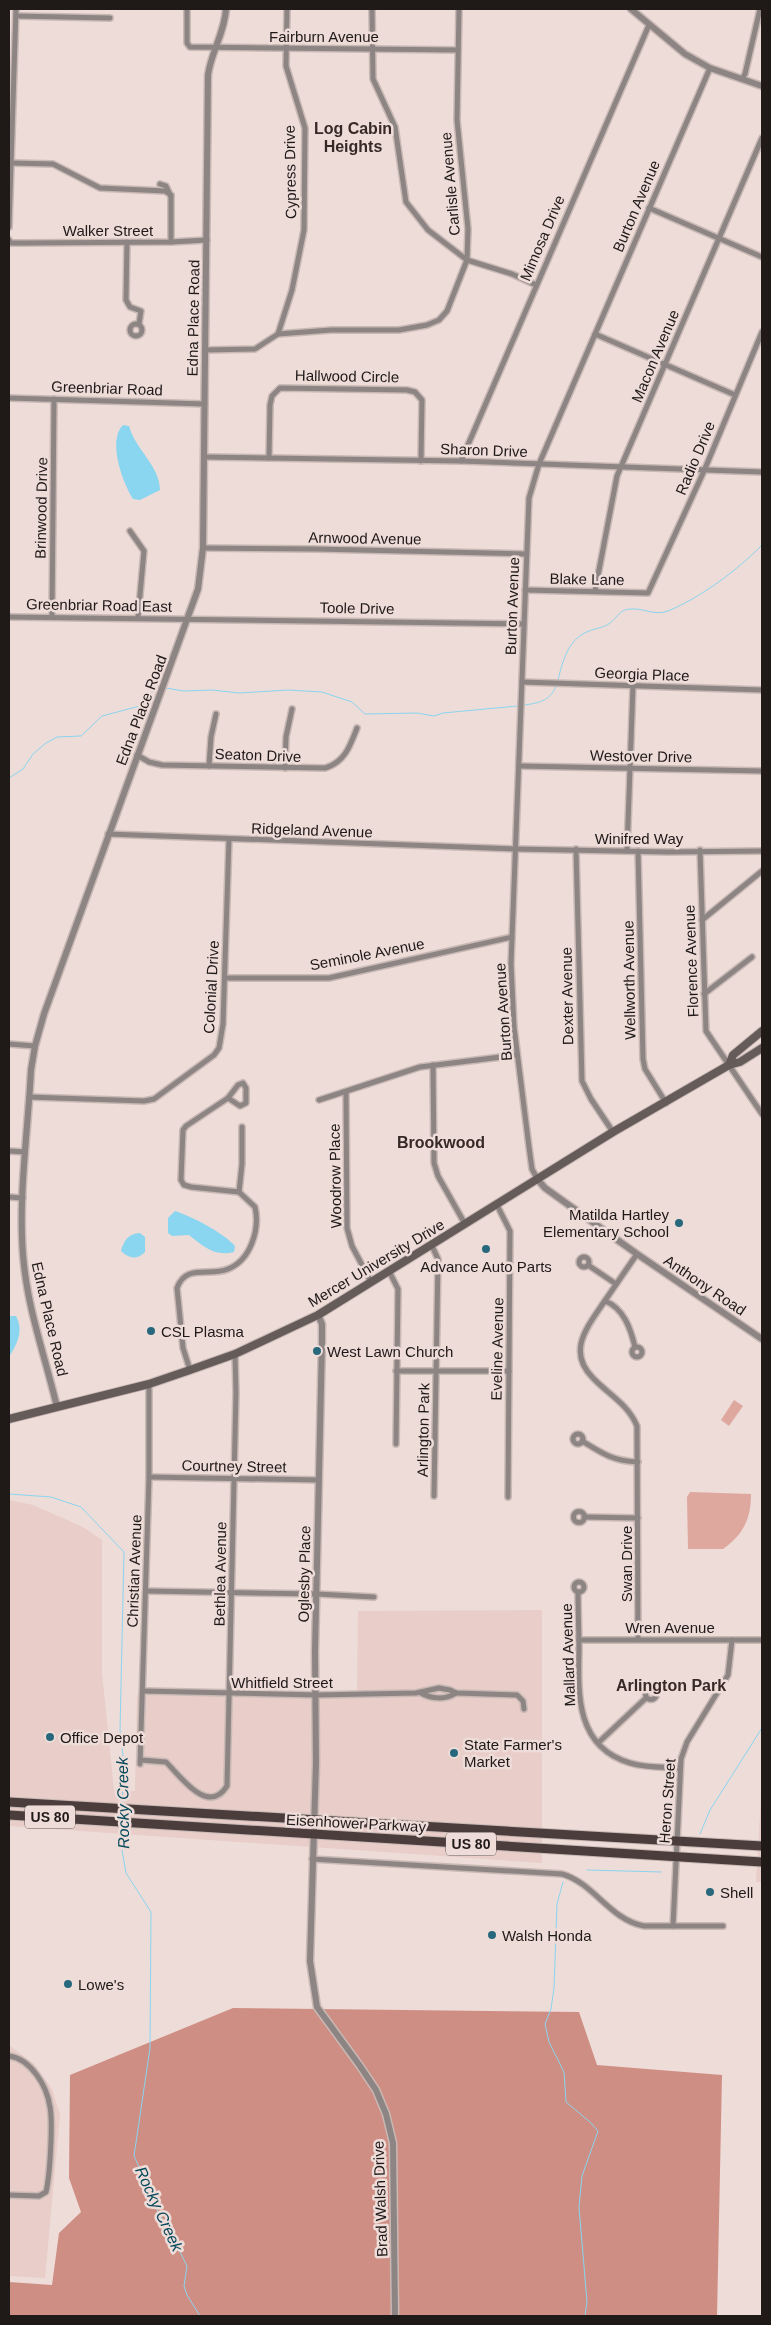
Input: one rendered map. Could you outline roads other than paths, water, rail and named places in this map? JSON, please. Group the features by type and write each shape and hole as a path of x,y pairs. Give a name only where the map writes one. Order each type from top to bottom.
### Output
{"main road":[{"name":"Mercer University Drive","path":"729,1065 733,1055 762,1031"},
{"name":"Mercer University Drive","path":"9,1419 149,1384 235,1354 318,1315 613,1132 762,1048"},
{"name":"Eisenhower Parkway","path":"9,1802 762,1846"},
{"name":"Eisenhower Parkway","path":"9,1815 762,1862"}],"street":[{"path":"9,227 16,9"},
{"name":"Fairburn Avenue","path":"188,9 187,43 190,47 458,50"},
{"name":"Edna Place Road","path":"57,1407 30,1300 24,1267 25,1152 35,1046 44,1014 108,834 190,618 198,589 203,548 208,76 215,47 224,24 226,9"},
{"name":"Cypress Drive","path":"278,334 292,290 304,230 304,128 286,66 287,9"},
{"path":"372,9 373,79 394,127 406,202 428,230 467,260 512,274 536,285"},
{"name":"Carlisle Avenue","path":"205,350 255,349 278,334 331,330 399,330 427,325 439,320 447,311 467,260 467,205 458,120 459,9"},
{"path":"631,9 681,52 710,68 762,86"},
{"path":"742,79 745,74 760,9"},
{"path":"16,16 110,18"},
{"name":"Mimosa Drive","path":"461,461 649,25"},
{"name":"Burton Avenue","path":"538,1180 532,1169 517,1055 512,994 512,937 529,498 539,464 710,68"},
{"name":"Macon Avenue","path":"595,591 617,476 762,138"},
{"path":"11,163 53,164 100,188 167,191 171,195"},
{"path":"160,184 166,186 171,195 171,242"},
{"path":"649,208 762,257"},
{"name":"Walker Street","path":"9,241 171,242 207,240"},
{"path":"127,242 126,300 130,307 141,311 139,324"},
{"name":"Radio Drive","path":"648,593 704,471 762,332"},
{"path":"595,334 735,395"},
{"name":"Hallwood Circle","path":"269,458 270,405 272,396 277,390 284,388 388,389 415,392 422,400 421,461"},
{"name":"Greenbriar Road","path":"9,398 204,404"},
{"name":"Brinwood Drive","path":"52,617 54,399"},
{"name":"Sharon Drive","path":"204,457 461,461 762,472"},
{"path":"130,531 144,551 138,617"},
{"name":"Arnwood Avenue","path":"203,548 526,554"},
{"name":"Blake Lane","path":"525,590 648,593"},
{"name":"Greenbriar Road East","path":"9,616 190,618"},
{"name":"Toole Drive","path":"190,618 523,624"},
{"name":"Georgia Place","path":"522,682 762,690"},
{"path":"627,850 633,686"},
{"path":"285,768 286,737 292,709"},
{"path":"209,766 211,737 216,714"},
{"name":"Seaton Drive","path":"138,755 149,762 162,765 318,769 332,766 347,752 357,728"},
{"name":"Westover Drive","path":"519,766 762,771"},
{"name":"Ridgeland Avenue","path":"108,834 516,849"},
{"name":"Colonial Drive","path":"29,1097 144,1101 154,1099 207,1062 219,1048 223,1024 229,839"},
{"name":"Winifred Way","path":"516,849 762,851"},
{"name":"Dexter Avenue","path":"576,849 582,1081 591,1099 613,1132"},
{"name":"Florence Avenue","path":"700,850 706,1031 762,1114"},
{"name":"Wellworth Avenue","path":"638,851 643,1059 649,1077 666,1102"},
{"path":"702,920 762,871"},
{"name":"Seminole Avenue","path":"225,978 330,978 512,937"},
{"path":"704,994 752,957"},
{"path":"9,1044 35,1046"},
{"path":"319,1100 346,1093 420,1067 517,1055"},
{"path":"433,1065 434,1163 438,1176 465,1224"},
{"path":"190,1370 183,1348 177,1288 179,1282 188,1275 201,1271 229,1269 248,1252 254,1237 256,1213 251,1202 239,1192 191,1187 181,1180 183,1130 186,1126 228,1098 238,1085 241,1083 245,1084 245,1105 236,1105 228,1098"},
{"name":"Woodrow Place","path":"346,1093 347,1228 352,1246 371,1282"},
{"path":"239,1192 242,1164 242,1127"},
{"path":"9,1151 25,1152"},
{"name":"Anthony Road","path":"538,1180 544,1188 762,1339"},
{"path":"9,1197 24,1198"},
{"name":"Eveline Avenue","path":"497,1205 510,1231 508,1497"},
{"name":"Arlington Park","path":"432,1246 438,1259 434,1496"},
{"name":"Swan Drive","path":"637,1254 586,1328 581,1341 581,1354 586,1370 624,1406 634,1418 639,1433 638,1640"},
{"path":"588,1265 616,1284"},
{"path":"389,1271 398,1289 396,1444"},
{"path":"605,1301 619,1311 628,1323 635,1347"},
{"name":"Oglesby Place","path":"313,1834 317,1696 322,1324 318,1315"},
{"name":"Bethlea Avenue","path":"223,1792 228,1783 235,1354"},
{"path":"396,1371 509,1371"},
{"name":"Christian Avenue","path":"149,1384 149,1477 141,1762 166,1762 202,1796 214,1797 223,1792"},
{"path":"582,1441 609,1458 638,1462"},
{"name":"Courtney Street","path":"149,1477 319,1480"},
{"name":"Swan Drive","path":"584,1518 638,1518"},
{"path":"146,1592 374,1596"},
{"name":"Mallard Avenue","path":"578,1592 580,1708 590,1732 598,1743 615,1757 630,1763 680,1768"},
{"name":"Wren Avenue","path":"579,1640 762,1640"},
{"name":"Heron Street","path":"673,1926 680,1768 683,1751 728,1675 732,1640"},
{"name":"Whitfield Street","path":"143,1692 317,1696 421,1693 438,1688 456,1693 517,1695 522,1701 524,1710"},
{"name":"Whitfield Street","path":"421,1693 439,1698 456,1693"},
{"path":"598,1743 646,1698"},
{"name":"Brad Walsh Drive","path":"313,1834 310,1962 317,2007 376,2090 386,2114 393,2143 395,2316"},
{"path":"312,1859 562,1874 579,1881 625,1920 644,1926 723,1926"},
{"path":"9,2056 21,2059 31,2068 47,2096 51,2113 46,2192 40,2196 9,2194"}],"water":[{"path":"123,425 129,426 136,442 152,465 159,481 160,490 140,500 133,499 118,462 116,441 118,432"},
{"path":"175,1211 198,1221 223,1236 235,1246 234,1252 220,1253 209,1250 189,1235 172,1236 168,1233 168,1218"},
{"path":"140,1233 145,1237 145,1252 133,1258 127,1256 121,1251 127,1238"},
{"path":"16,1316 19,1332 17,1342 9,1357 9,1318"}],"waterway":[{"path":"558,680 567,651 576,639 582,635 608,625 627,609 659,613 668,611 693,599 742,564 762,545"},
{"path":"524,705 545,700 552,694 557,684"},
{"path":"9,778 23,769 33,754 46,743 57,737 81,736 102,716 140,706 160,687"},
{"path":"166,688 183,691 212,690 239,693 288,690 322,692 352,702 365,714 417,713 434,716 443,713 517,706"},
{"name":"Rocky Creek","path":"9,1494 51,1497 81,1507 124,1552 120,1730 124,1765 122,1805"},
{"path":"700,1834 710,1810 762,1728"},
{"name":"Rocky Creek","path":"122,1826 122,1850 126,1873 151,1912 150,2048 134,2156 158,2212 187,2266 184,2286 187,2295 200,2316"},
{"path":"587,1870 661,1872"},
{"path":"563,1882 557,1904 554,1988 551,2009 545,2024 549,2042 564,2072 566,2102 598,2131 582,2176 579,2207 587,2302 585,2316"}],"place":[{"name":"Matilda Hartley Elementary School","path":"679,1223"},
{"name":"Advance Auto Parts","path":"486,1249"},
{"name":"CSL Plasma","path":"151,1331"},
{"name":"West Lawn Church","path":"317,1351"},
{"name":"Office Depot","path":"50,1737"},
{"name":"State Farmer's Market","path":"454,1753"},
{"name":"Shell","path":"710,1892"},
{"name":"Walsh Honda","path":"492,1935"},
{"name":"Lowe's","path":"68,1984"}],"district":[{"name":"Log Cabin Heights","path":"353,137"},
{"name":"Brookwood","path":"441,1142"},
{"name":"Arlington Park","path":"671,1685"}]}
